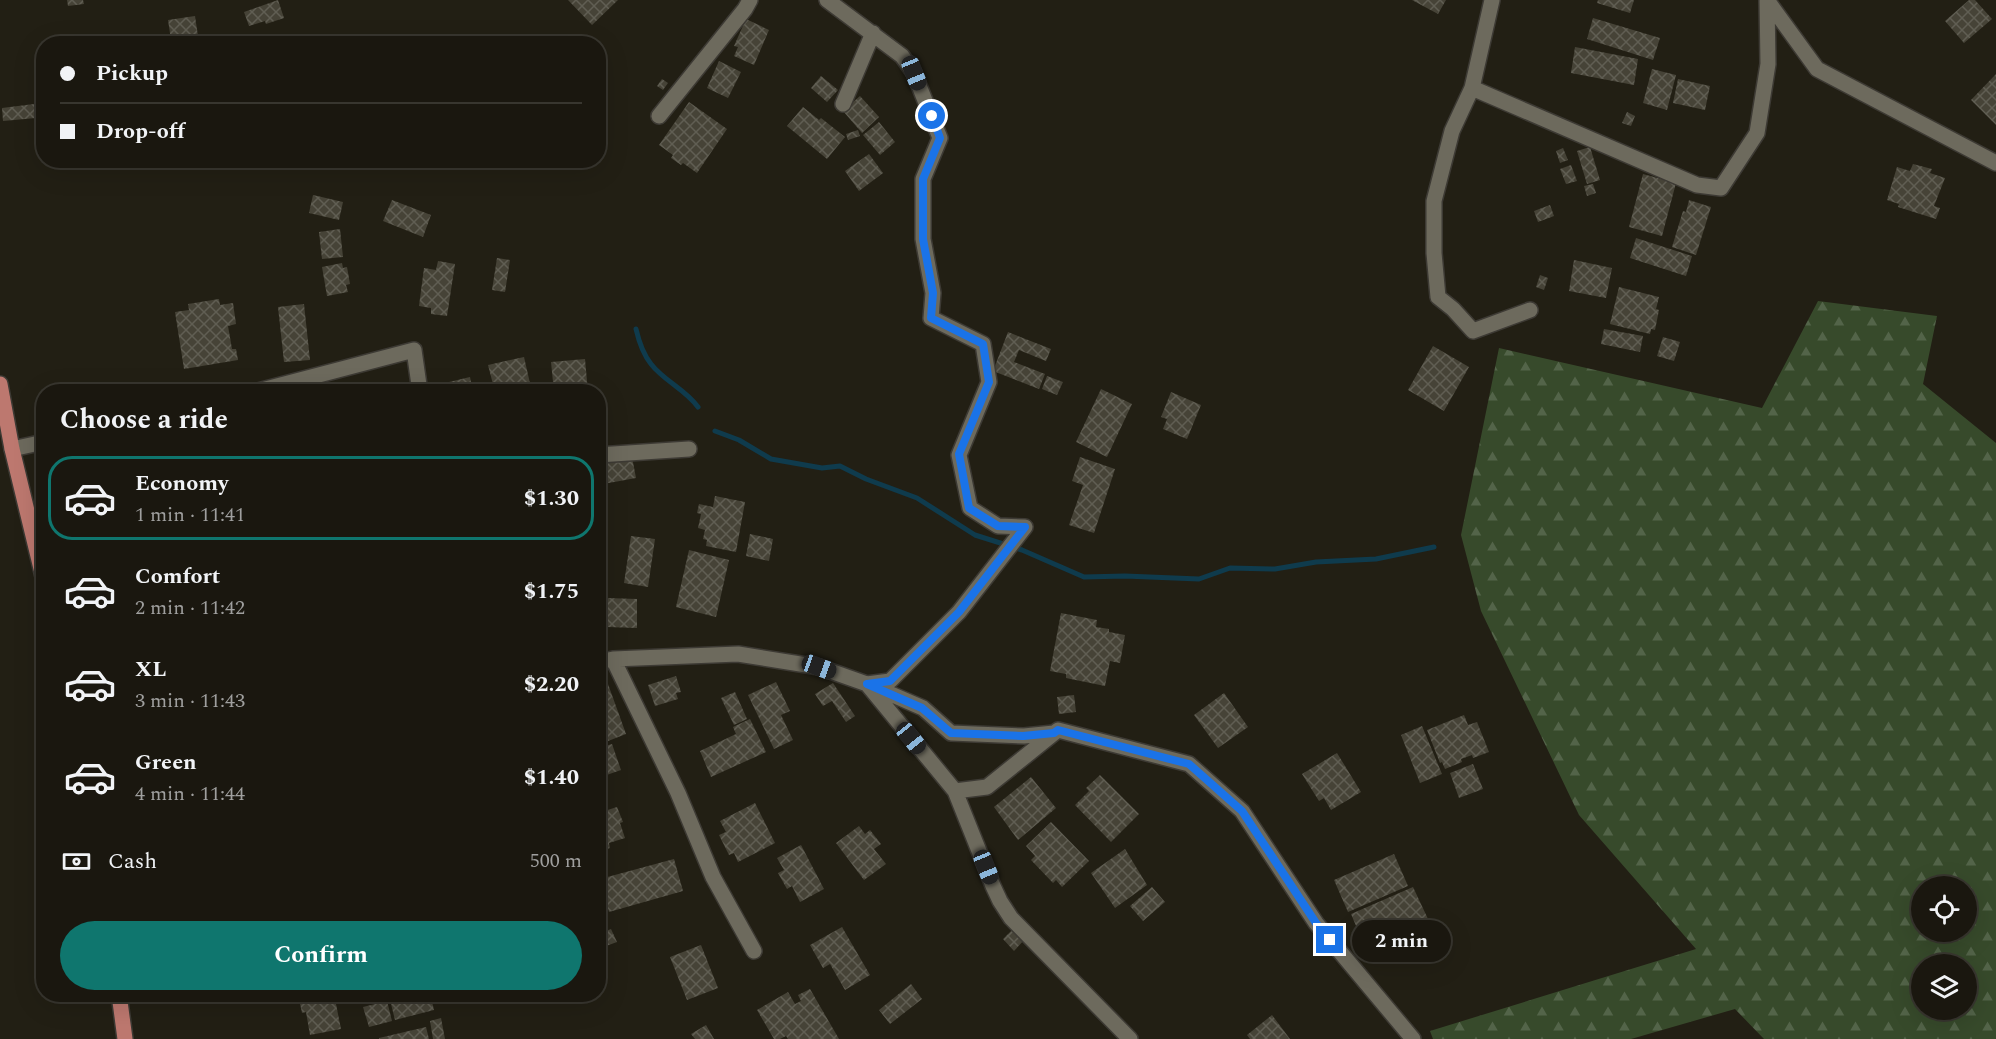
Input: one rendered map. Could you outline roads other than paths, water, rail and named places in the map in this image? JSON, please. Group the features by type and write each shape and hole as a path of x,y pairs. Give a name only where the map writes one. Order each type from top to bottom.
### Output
{"main road":[{"path":"0,384 12,449 36,548"},
{"path":"119,1002 125,1039"}],"street":[{"path":"658,116 750,0"},
{"path":"827,0 902,56 914,73 940,138 923,179 923,239 933,293 931,318 983,344 989,382 959,454 969,508 998,526 1025,527 959,612 890,681 867,684"},
{"path":"1492,0 1472,88 1452,130 1434,201 1434,253 1438,297 1453,309 1473,331 1530,310"},
{"path":"1472,88 1696,185 1721,188 1757,133 1768,64 1767,0"},
{"path":"1767,0 1816,69 1996,163"},
{"path":"843,104 873,33"},
{"path":"284,384 414,350 419,384"},
{"path":"12,449 36,444"},
{"path":"606,454 689,449"},
{"path":"754,951 713,877 678,793 606,660 738,654 819,667 867,684 922,708 951,733 1023,736 1054,733"},
{"path":"867,684 955,791 996,894 1011,918 1130,1039"},
{"path":"955,791 987,787 1058,730 1189,764 1242,811 1316,923 1413,1039"}],"waterway":[{"path":"636,329 642,348 651,364 698,407"},
{"path":"715,431 739,440 771,459 822,468 840,466 866,479 917,498 975,535 1022,550 1084,577 1199,579 1230,568 1275,569 1316,562 1376,559 1434,547"}]}
